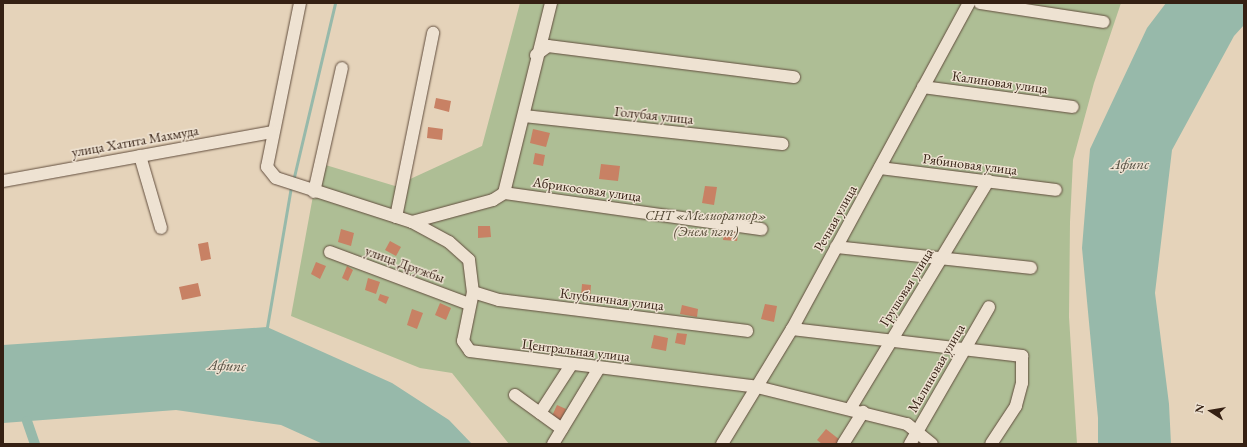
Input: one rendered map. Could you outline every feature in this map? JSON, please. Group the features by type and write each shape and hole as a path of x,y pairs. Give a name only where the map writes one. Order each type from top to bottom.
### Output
{"street":[{"name":"Центральная улица","path":"300,3 267,167 276,178 314,192 412,222 449,242 469,260 471,298 463,341 470,351 571,365 757,387 907,424 918,431 932,444"},
{"path":"412,222 494,200 504,192 524,116 536,55 550,3"},
{"name":"Речная улица","path":"722,444 792,330 969,3"},
{"path":"980,3 1021,6 1104,22"},
{"path":"396,217 434,33"},
{"path":"536,55 548,46 794,77"},
{"path":"314,192 342,68"},
{"name":"Калиновая улица","path":"923,87 1073,107"},
{"name":"Голубая улица","path":"524,116 782,144"},
{"name":"улица Хатита Махмуда","path":"3,180 273,132"},
{"path":"140,156 161,228"},
{"name":"Рябиновая улица","path":"880,168 1056,190"},
{"name":"Грушовая улица","path":"850,409 988,181"},
{"name":"Абрикосовая улица","path":"504,192 761,230"},
{"path":"836,247 1031,268"},
{"name":"улица Дружбы","path":"330,252 471,298"},
{"name":"Клубничная улица","path":"471,298 499,300 747,331"},
{"name":"Малиновая улица","path":"910,444 989,307"},
{"path":"792,330 1022,356 1022,383 1016,406 991,444"},
{"path":"540,413 571,365"},
{"path":"553,444 599,368"},
{"path":"515,395 562,429"},
{"path":"843,444 862,412"}],"green space":[{"name":"СНТ «Мелиоратор» (Энем пгт)","path":"520,3 1121,3 1094,83 1073,160 1070,222 1069,317 1077,444 509,444 452,373 420,368 291,316 319,163 395,186 482,146"}],"water":[{"name":"Афипс","path":"1166,3 1244,3 1244,25 1234,36 1172,150 1155,293 1169,404 1171,444 1098,444 1098,418 1082,248 1090,149 1147,28"},
{"name":"Афипс","path":"267,327 392,383 449,420 472,444 323,444 281,425 176,410 3,423 3,345"}],"building":[{"path":"436,98 451,101 449,112 434,108"},
{"path":"428,127 443,129 442,140 427,138"},
{"path":"533,129 550,133 546,147 530,143"},
{"path":"535,153 545,155 543,166 533,164"},
{"path":"601,164 620,166 618,181 599,179"},
{"path":"705,186 717,187 714,205 702,203"},
{"path":"478,226 490,226 491,237 478,238"},
{"path":"341,229 354,233 351,246 338,242"},
{"path":"724,231 738,232 737,241 723,240"},
{"path":"390,241 401,247 396,256 385,250"},
{"path":"208,242 211,259 201,261 198,244"},
{"path":"316,262 326,266 320,279 311,274"},
{"path":"347,266 353,270 348,281 342,278"},
{"path":"368,278 380,282 376,294 365,290"},
{"path":"198,283 201,296 182,300 179,287"},
{"path":"582,284 591,285 590,298 581,297"},
{"path":"380,294 389,297 386,304 378,300"},
{"path":"440,303 451,308 446,320 435,315"},
{"path":"765,304 777,306 774,322 761,319"},
{"path":"682,305 698,309 697,317 680,314"},
{"path":"412,309 423,313 417,329 407,325"},
{"path":"677,333 687,334 685,345 675,343"},
{"path":"654,335 668,338 666,351 651,348"},
{"path":"557,405 566,409 561,420 552,416"},
{"path":"826,429 840,440 837,444 822,444 817,440"}],"waterway":[{"path":"293,181 335,3"},
{"path":"267,327 291,187"},
{"path":"27,421 35,444"}]}
